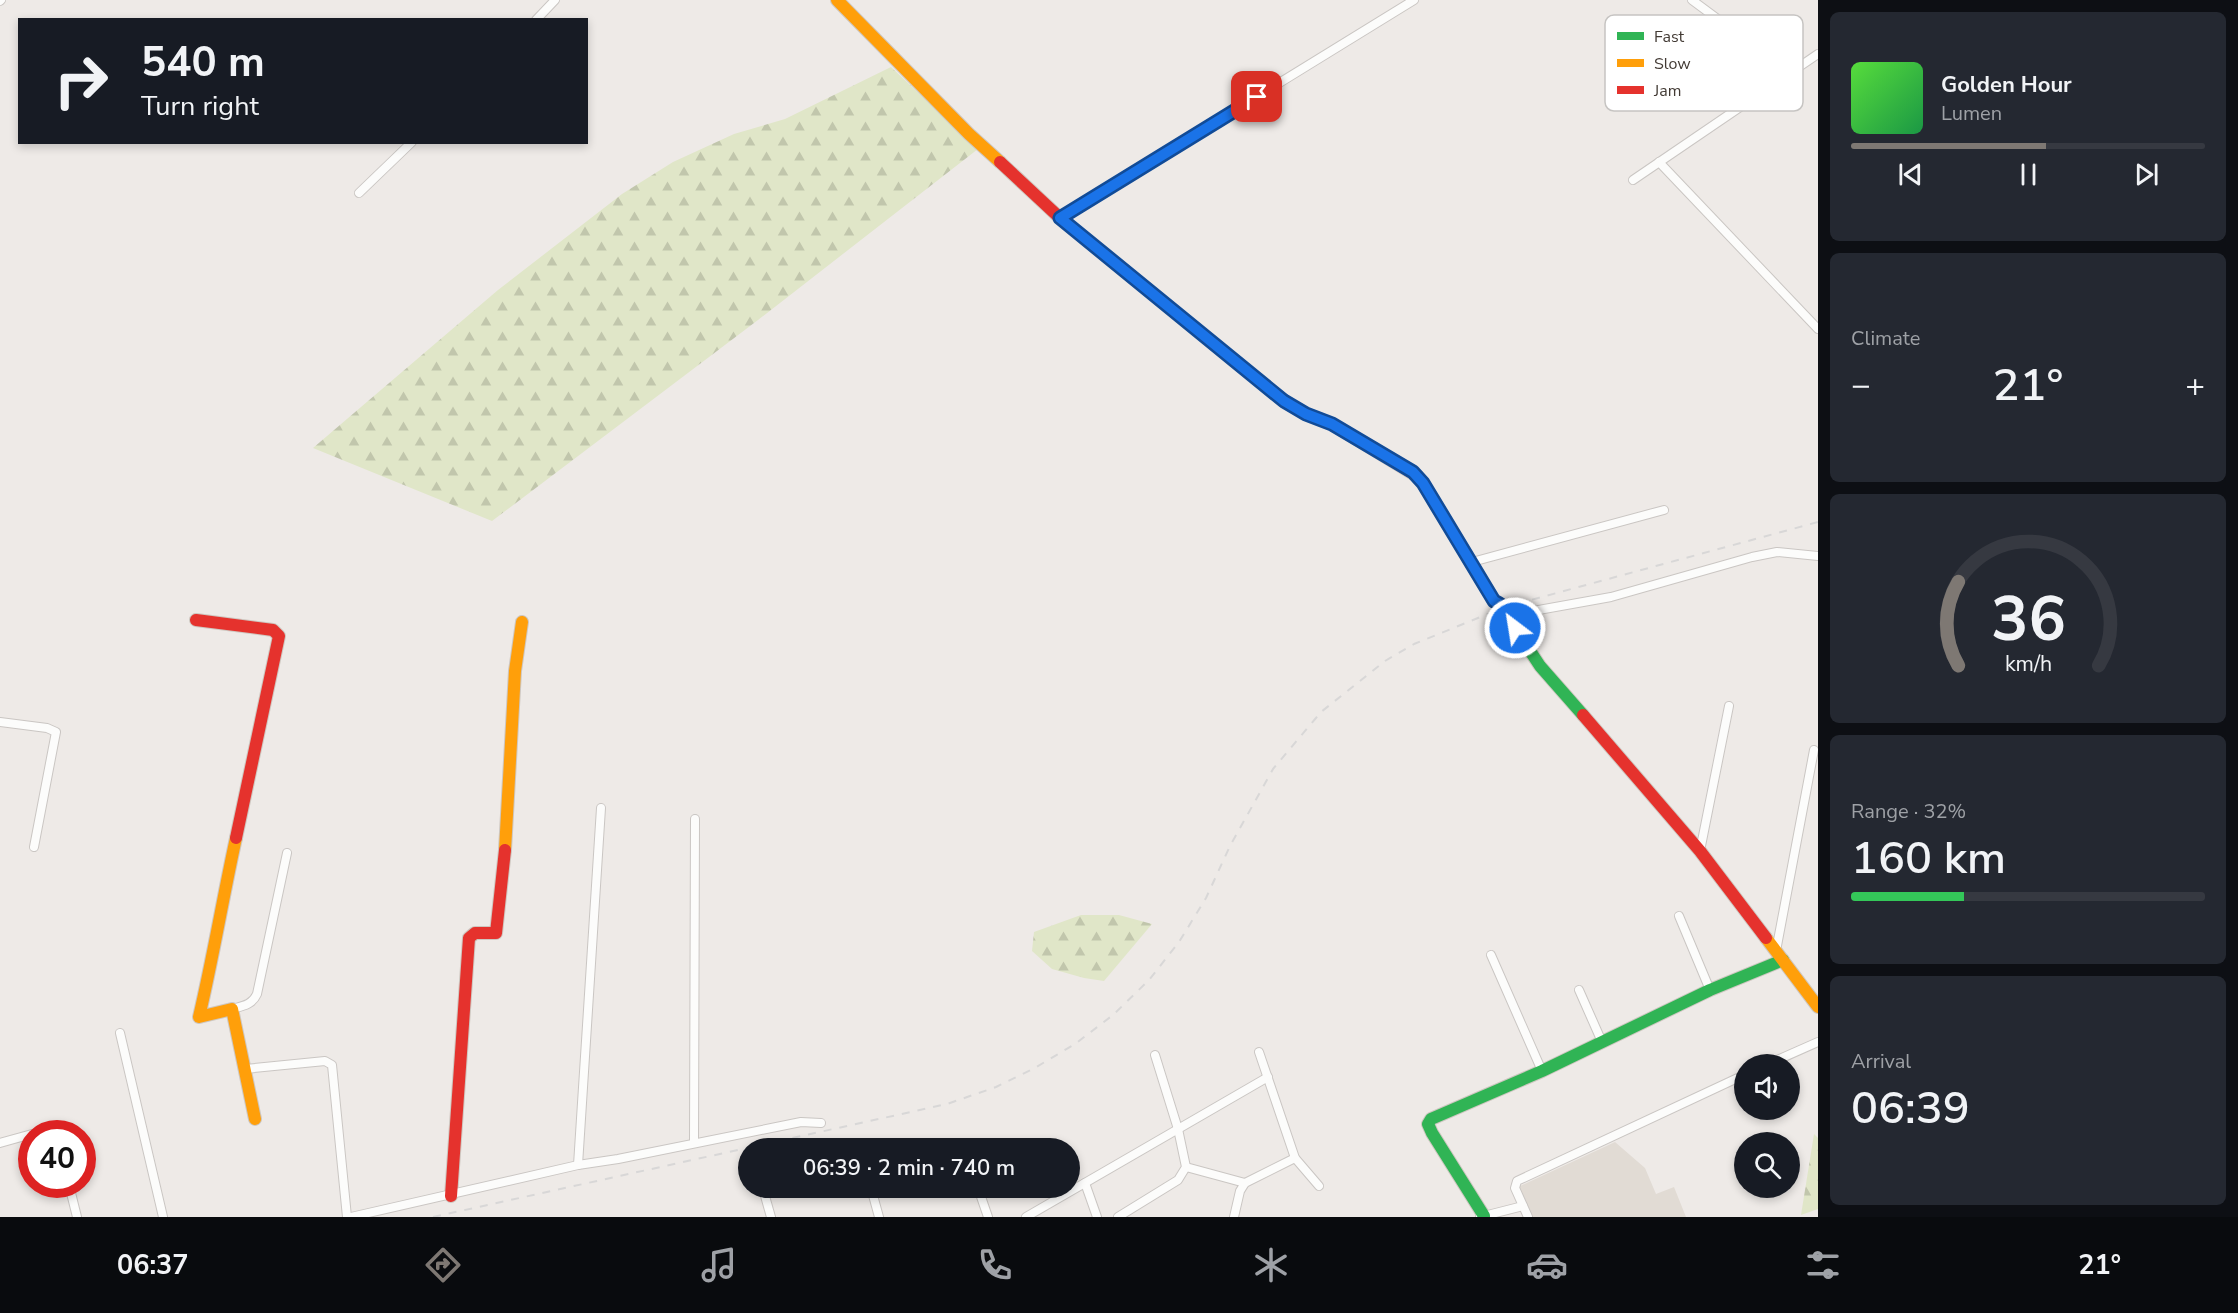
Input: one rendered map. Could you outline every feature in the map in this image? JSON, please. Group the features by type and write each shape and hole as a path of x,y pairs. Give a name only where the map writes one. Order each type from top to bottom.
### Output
{"street":[{"path":"538,18 555,0"},
{"path":"837,0 969,134 1060,218 1284,401 1341,429 1413,472 1423,483 1494,601 1505,607 1511,615 1515,628 1540,666 1700,851 1818,1007"},
{"path":"1060,218 1414,0"},
{"path":"1692,0 1712,15"},
{"path":"1803,63 1818,54"},
{"path":"1633,180 1733,111"},
{"path":"359,193 410,144"},
{"path":"1659,162 1818,329"},
{"path":"1472,562 1664,510"},
{"path":"1511,615 1611,597 1777,552 1818,556"},
{"path":"196,620 273,630 279,636 199,1017 254,1001 287,853"},
{"path":"451,1196 468,938 475,933 496,933 498,927 509,801 515,671 522,622"},
{"path":"1700,851 1730,706"},
{"path":"0,722 47,728 56,732 34,847"},
{"path":"1780,956 1814,750"},
{"path":"578,1165 601,808"},
{"path":"694,1142 695,819"},
{"path":"1679,916 1710,990"},
{"path":"1491,955 1542,1071"},
{"path":"1523,1206 1482,1216 1431,1133 1428,1124 1435,1116 1542,1071 1780,956"},
{"path":"1579,990 1602,1042"},
{"path":"232,1009 255,1119"},
{"path":"120,1033 163,1217"},
{"path":"1791,1054 1818,1042"},
{"path":"1259,1052 1294,1158 1319,1186"},
{"path":"1118,1217 1178,1180 1186,1167 1178,1129 1155,1055"},
{"path":"245,1069 326,1061 332,1065 349,1217 451,1196 578,1165 801,1122 821,1122"},
{"path":"1026,1217 1268,1077"},
{"path":"1528,1217 1515,1186 1517,1181 1734,1080"},
{"path":"0,1143 18,1138"},
{"path":"1234,1217 1240,1191 1245,1183 1294,1158"},
{"path":"1186,1167 1245,1183"},
{"path":"1085,1183 1097,1217"},
{"path":"72,1198 77,1217"},
{"path":"766,1198 771,1217"},
{"path":"874,1198 879,1217"},
{"path":"981,1198 988,1217"}],"shaded area":[{"path":"1615,1142 1645,1168 1656,1194 1674,1187 1686,1217 1532,1217 1518,1187"}],"green space":[{"path":"891,67 978,149 758,320 492,521 313,448 498,290 622,194 673,162 734,134 785,119"},
{"path":"1081,915 1119,915 1152,924 1104,981 1052,969 1032,951 1034,932"},
{"path":"1814,1134 1818,1138 1818,1209 1801,1215"}],"railway":[{"path":"433,1217 947,1104 996,1087 1033,1069 1075,1044 1113,1015 1149,980 1179,942 1206,898 1230,846 1273,769 1321,712 1385,661 1414,644 1505,607 1818,522"}],"traffic: fast":[{"path":"1417,476 1494,601 1505,607 1511,615 1515,628 1540,666 1583,715"},
{"path":"1484,1216 1432,1133 1428,1124 1431,1119 1542,1071 1710,990 1783,960"}],"traffic: slow":[{"path":"837,0 969,134 1000,162"},
{"path":"505,850 515,671 522,622"},
{"path":"236,838 199,1017 232,1009 255,1119"},
{"path":"1766,938 1818,1007"}],"traffic: jam":[{"path":"1000,162 1060,218 1284,401 1306,414 1332,424 1417,476"},
{"path":"196,620 273,630 279,636 236,838"},
{"path":"1583,715 1700,851 1766,938"},
{"path":"451,1196 469,938 475,933 496,933 505,850"}],"route":[{"path":"1257,97 1060,218 1284,401 1306,414 1332,424 1413,472 1423,483 1494,601 1505,607 1511,615 1515,628"}]}
